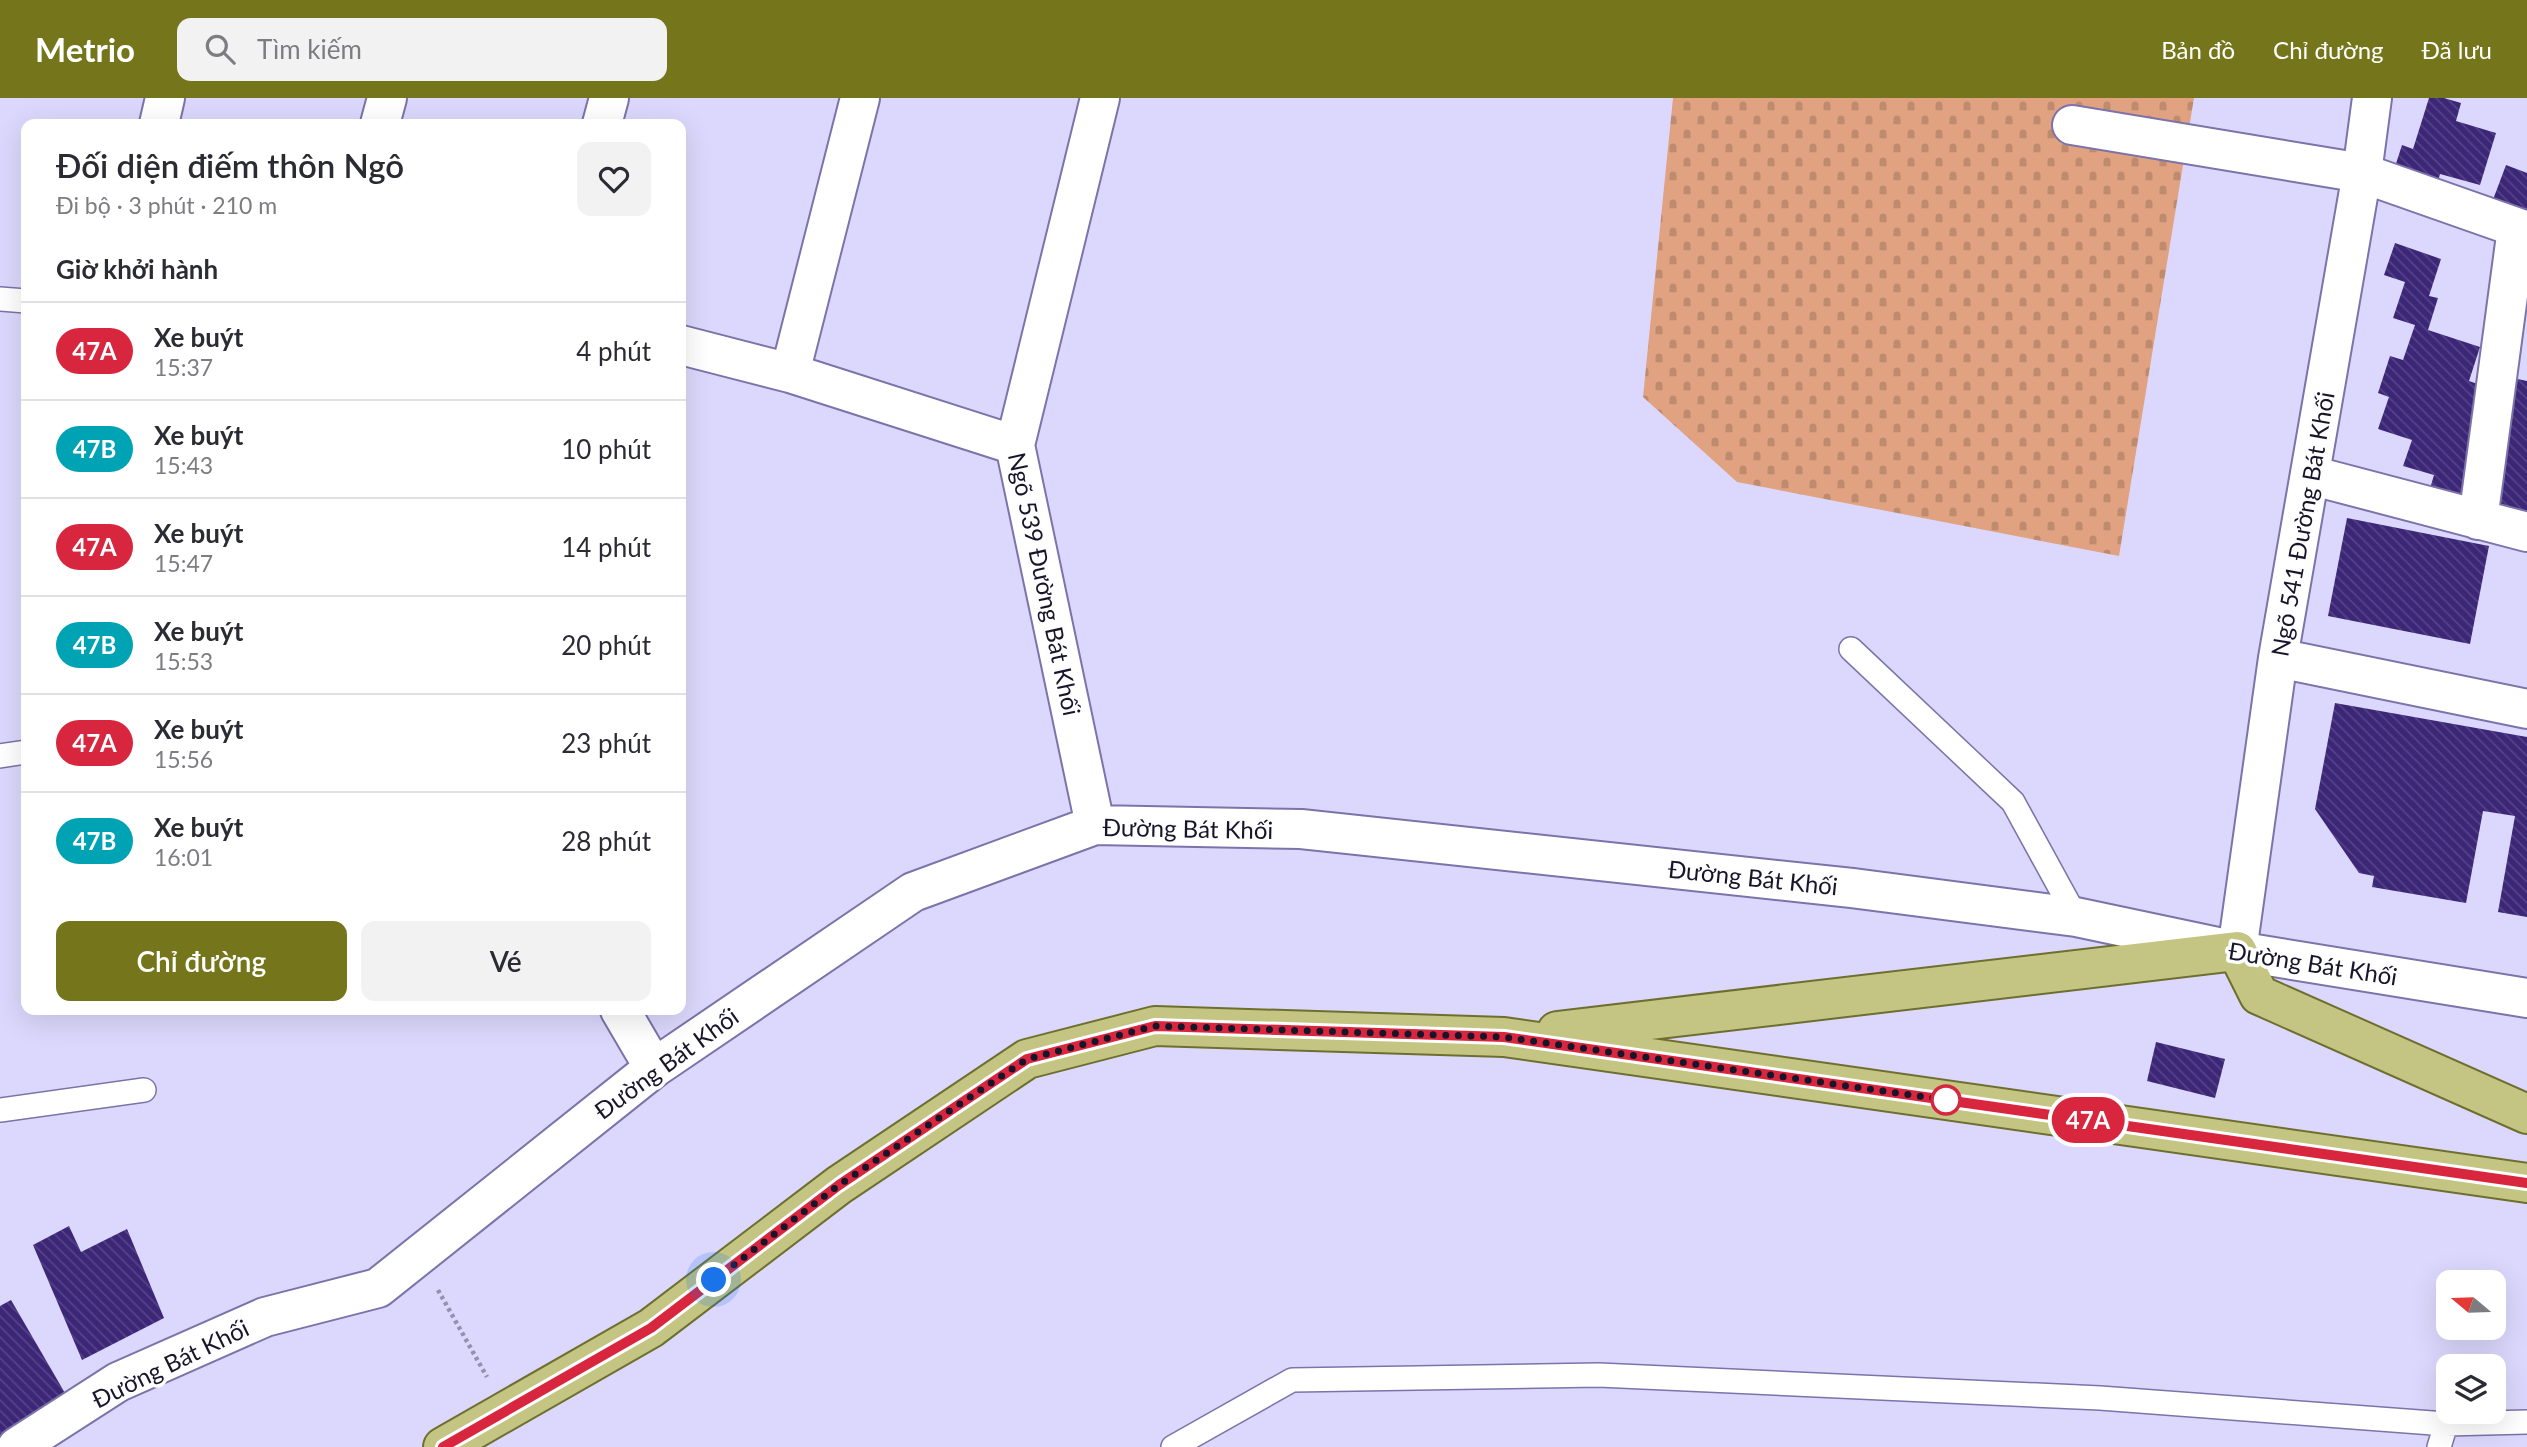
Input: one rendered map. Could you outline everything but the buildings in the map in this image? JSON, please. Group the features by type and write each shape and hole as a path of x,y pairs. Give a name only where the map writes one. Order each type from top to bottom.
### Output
{"main road":[{"path":"1504,1037 2237,951 2259,995 2527,1114"},
{"path":"443,1447 651,1328 839,1185 1027,1059 1155,1026 1504,1037 2527,1183"}],"street":[{"path":"160,119 165,98"},
{"path":"381,119 387,98"},
{"path":"603,119 609,98"},
{"path":"790,373 860,98"},
{"name":"Ngõ 539 Đường Bát Khối","path":"1095,825 1015,445 1100,98"},
{"name":"Ngõ 541 Đường Bát Khối","path":"2237,951 2278,658 2362,173 2372,98"},
{"path":"2072,125 2362,173 2522,230 2478,520"},
{"path":"686,346 790,373 1015,445"},
{"path":"2310,475 2527,532"},
{"path":"2278,658 2527,709"},
{"name":"Đường Bát Khối","path":"17,1447 118,1382 265,1317 378,1288 654,1068 914,892 1095,825 1301,829 1838,886 2076,917 2237,951 2527,998"},
{"path":"624,1015 654,1068"}],"lane":[{"path":"0,299 21,301"},
{"path":"1851,649 2013,802 2076,917"},
{"path":"0,756 21,753"},
{"path":"0,1110 145,1090"},
{"path":"1174,1447 1292,1380 1599,1375 2099,1398 2436,1423"},
{"path":"2506,1423 2527,1422"},
{"path":"2439,1447 2446,1424"}],"path":[{"path":"433,1283 492,1384"}],"green space":[{"path":"1673,98 2194,98 2119,556 1737,482 1643,397"}],"bus line":[{"name":"47A","path":"443,1447 651,1328 839,1185 1027,1059 1155,1026 1504,1037 2527,1183"}],"route":[{"path":"714,1280 839,1185 1027,1059 1155,1026 1504,1037 1946,1100"}]}
